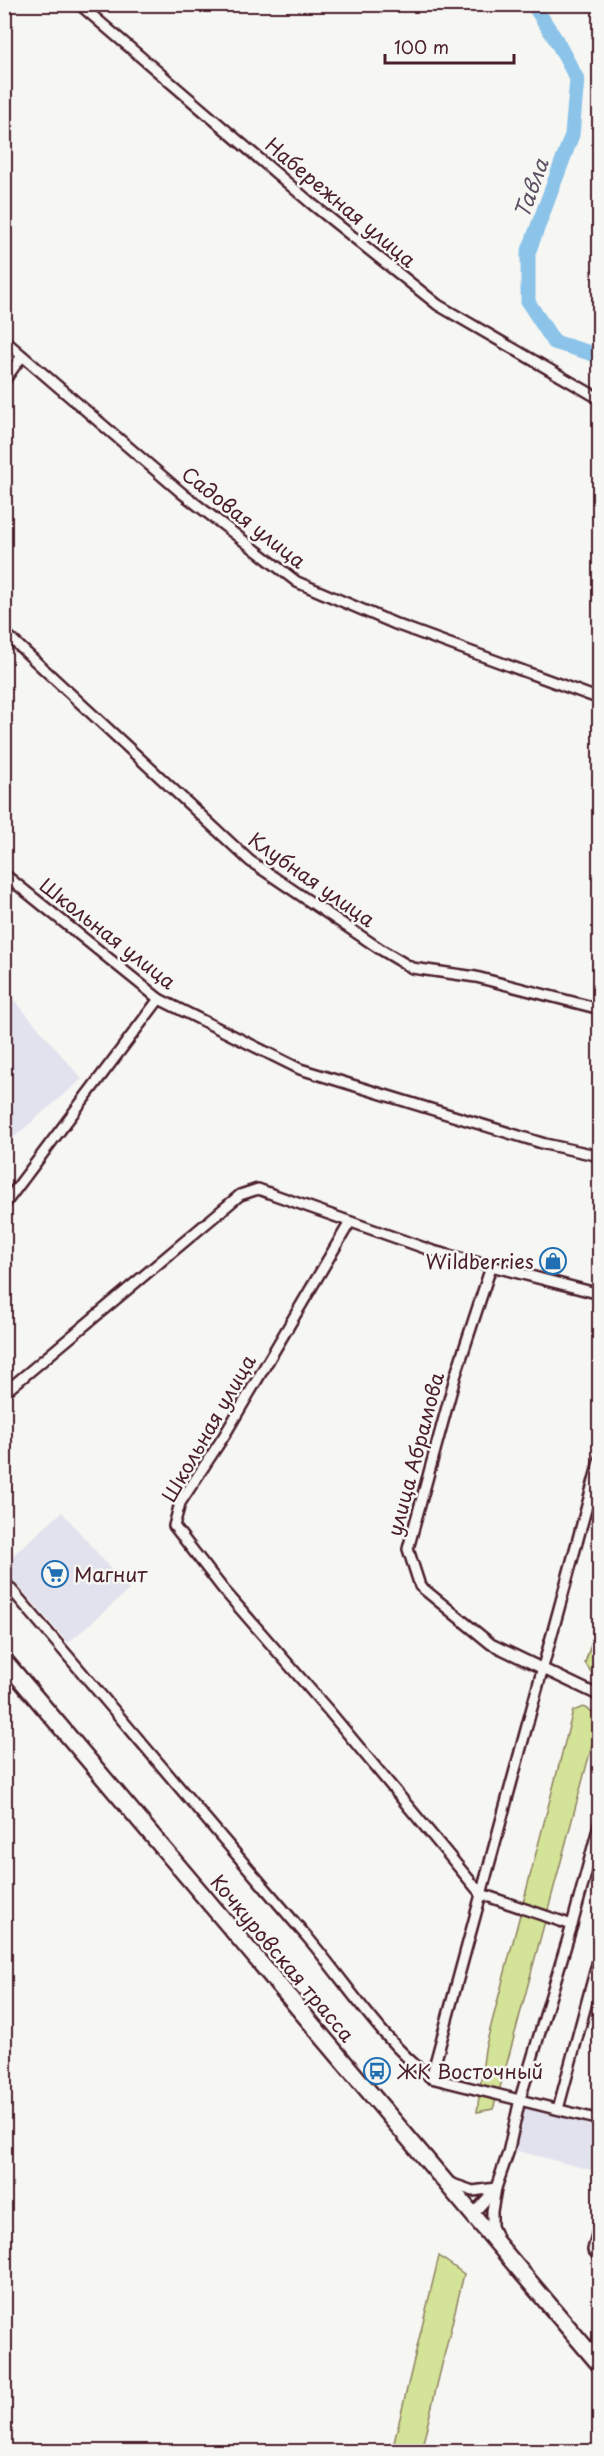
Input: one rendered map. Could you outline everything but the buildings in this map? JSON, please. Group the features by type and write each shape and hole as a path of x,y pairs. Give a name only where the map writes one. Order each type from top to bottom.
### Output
{"main road":[{"name":"Кочкуровская трасса","path":"4,1660 600,2365"}],"street":[{"name":"Набережная улица","path":"79,4 312,204 438,305 600,399"},
{"name":"Садовая улица","path":"4,340 183,494 297,582 398,625 600,699"},
{"path":"4,381 22,356"},
{"name":"Клубная улица","path":"4,632 250,861 380,949 412,968 476,977 600,1009"},
{"name":"Школьная улица","path":"4,874 159,999 300,1069 545,1144 600,1156"},
{"path":"4,1204 159,999"},
{"path":"4,1393 240,1195 258,1189 433,1251 600,1294"},
{"name":"Школьная улица","path":"350,1222 224,1436 180,1503 174,1526 222,1589 329,1711 482,1894"},
{"name":"улица Абрамова","path":"491,1267 456,1374 408,1549 420,1586 491,1644 600,1696"},
{"path":"431,2078 600,1458"},
{"path":"4,1581 198,1807 413,2064 431,2078 600,2120"},
{"path":"528,2280 495,2234 492,2226 492,2211 520,2099 572,1925 600,1821"},
{"path":"482,1894 572,1925"},
{"path":"558,2109 600,1953"},
{"path":"440,2177 459,2188 472,2191 496,2188"},
{"path":"472,2215 488,2200 496,2188"},
{"path":"600,2223 593,2250 600,2258"}],"shaded area":[{"path":"4,988 82,1079 5,1145 4,1145"},
{"path":"62,1512 129,1590 68,1643 4,1569 5,1562"},
{"path":"524,2105 599,2125 599,2172 514,2150"}],"green space":[{"path":"599,1618 599,1679 595,1678 585,1663"},
{"path":"583,1707 599,1715 599,1719 503,2078 493,2109 477,2112 485,2049 573,1711"},
{"path":"439,2256 464,2274 421,2451 392,2451"}],"waterway":[{"name":"Тавла","path":"533,4 577,79 572,135 528,253 528,302 554,342 600,356"}],"place":[{"name":"Wildberries","path":"553,1261"},
{"name":"Магнит","path":"55,1574"},
{"name":"ЖК Восточный","path":"377,2071"}]}
